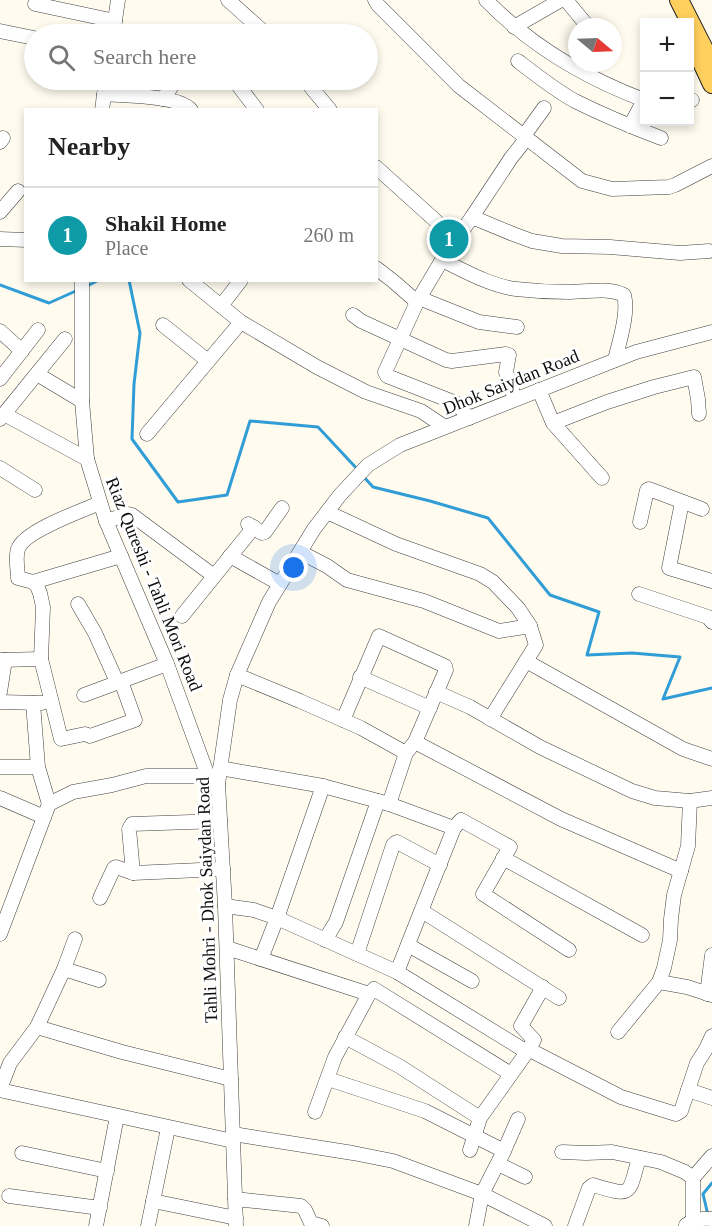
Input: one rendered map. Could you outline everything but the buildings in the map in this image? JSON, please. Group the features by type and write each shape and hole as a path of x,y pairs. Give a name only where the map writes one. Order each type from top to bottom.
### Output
{"main road":[{"path":"672,0 680,18"},
{"path":"679,0 712,65"},
{"path":"694,46 712,84"}],"street":[{"path":"115,24 118,0"},
{"path":"375,0 459,86 582,181 612,189 669,187 712,166"},
{"path":"486,0 514,27 541,47 568,60"},
{"path":"514,27 561,0"},
{"path":"566,0 581,18"},
{"path":"230,1 254,24"},
{"path":"35,4 101,24"},
{"path":"0,31 24,36"},
{"path":"518,61 574,100 661,138"},
{"path":"591,72 610,86 640,98"},
{"path":"102,108 105,90"},
{"path":"163,99 169,90"},
{"path":"242,90 255,108"},
{"path":"314,90 328,108"},
{"path":"104,94 142,103 163,99 172,100 189,108"},
{"path":"630,126 640,107"},
{"path":"469,417 456,403 385,374 418,300 442,260 544,108"},
{"path":"378,169 457,240"},
{"path":"0,212 18,191"},
{"path":"472,217 532,241 562,246 610,247 680,253 709,251"},
{"path":"0,239 24,240"},
{"path":"442,260 490,281 513,288 566,292 604,291 616,292 624,296 625,313 615,360"},
{"path":"378,270 418,300 479,322 517,327"},
{"name":"Riaz Qureshi - Tahli Mori Road","path":"81,282 82,401 87,459 106,521 213,780"},
{"path":"191,282 241,322 317,367 366,392 421,411 445,427"},
{"path":"221,306 239,282"},
{"path":"353,315 361,321 446,360 509,355 506,372 515,399"},
{"path":"147,434 241,322"},
{"path":"163,325 208,361"},
{"path":"0,380 38,330"},
{"path":"0,331 22,351"},
{"name":"Dhok Saiydan Road","path":"340,495 368,465 400,445 636,352 712,332"},
{"path":"65,339 37,374 3,410 87,459"},
{"path":"37,374 82,401"},
{"path":"553,423 607,402 690,377 694,377 705,399 699,414"},
{"path":"539,390 553,423 602,478"},
{"path":"0,468 35,490"},
{"path":"640,522 649,489 702,509"},
{"name":"Tahli Mohri - Dhok Saiydan Road","path":"236,1222 225,906 220,821 213,780 220,768 230,700 237,675 269,602 314,529 340,495"},
{"path":"682,502 669,568 712,581"},
{"path":"78,604 119,681 135,720 90,736 85,734 61,738 41,659 43,607 40,593 33,582 18,578 17,554 23,541 57,520 100,503"},
{"path":"182,616 230,556 250,525 262,533 265,532 282,508"},
{"path":"327,512 396,544 480,574 493,582 518,608 530,626 536,645 490,719"},
{"path":"106,521 128,514 132,515 214,576"},
{"path":"300,552 347,580 424,601 499,631 530,626"},
{"path":"33,582 121,556"},
{"path":"230,556 280,584"},
{"path":"639,594 708,617 712,622"},
{"path":"325,940 336,922 383,802 430,708 446,670 445,666 380,636 377,637 343,720"},
{"path":"0,692 2,660 41,659"},
{"path":"526,661 684,749 712,759"},
{"path":"84,695 167,664"},
{"path":"237,675 411,748 561,819 681,871"},
{"path":"360,677 430,708"},
{"path":"436,692 470,707 540,747 632,791 655,798 690,801 712,798"},
{"path":"0,702 53,703"},
{"path":"0,934 46,811 38,767 33,703"},
{"path":"0,767 38,767"},
{"path":"220,768 323,786 383,802 454,828"},
{"path":"46,811 73,792 146,776 213,780"},
{"path":"261,959 323,786"},
{"path":"0,798 46,811"},
{"path":"618,1032 659,982 664,968 670,940 674,896 688,846 690,801"},
{"path":"397,972 454,828 461,820 510,847 483,894 569,950"},
{"path":"133,873 129,829 132,824 220,821"},
{"path":"357,954 393,845 398,842 440,865"},
{"path":"503,858 642,935"},
{"path":"100,898 116,867 133,873 223,869"},
{"path":"225,906 254,910 277,918 397,972 527,1051 621,1097 671,1113 676,1114 681,1111 697,1063 712,1036"},
{"path":"422,911 559,998"},
{"path":"75,939 37,1027 10,1063 0,1089 168,1128 393,1161 482,1194 545,1226"},
{"path":"408,945 472,981"},
{"path":"227,948 369,994"},
{"path":"659,982 710,994 712,955"},
{"path":"64,969 99,980"},
{"path":"470,1150 480,1118 534,1040 521,1026 543,987"},
{"path":"315,1112 335,1057 369,994 374,989 511,1074"},
{"path":"37,1027 122,1052 231,1079"},
{"path":"345,1037 399,1066 480,1118"},
{"path":"328,1078 426,1111 504,1151"},
{"path":"688,1090 712,1098"},
{"path":"96,1226 117,1116"},
{"path":"476,1226 482,1194 518,1119"},
{"path":"148,1226 168,1128"},
{"path":"562,1152 612,1152 661,1162 685,1172 693,1178 700,1220"},
{"path":"22,1153 107,1171"},
{"path":"693,1178 712,1156"},
{"path":"575,1226 589,1188 593,1185 620,1193 626,1192 631,1187 639,1158"},
{"path":"498,1164 525,1178"},
{"path":"9,1196 100,1208"},
{"path":"235,1199 301,1206 310,1223 322,1226"},
{"path":"153,1201 236,1222"}],"waterway":[{"path":"87,286 95,282"},
{"path":"129,282 140,333 134,384 132,439 178,502 227,495 250,421 318,427 359,471"},
{"path":"0,285 49,303 78,290"},
{"path":"363,476 373,487 488,518 550,595 599,612 587,655 632,653 680,657 663,699 712,688"},
{"path":"708,1215 703,1194 712,1183"}],"place":[{"name":"Shakil Home","path":"449,239"}]}
